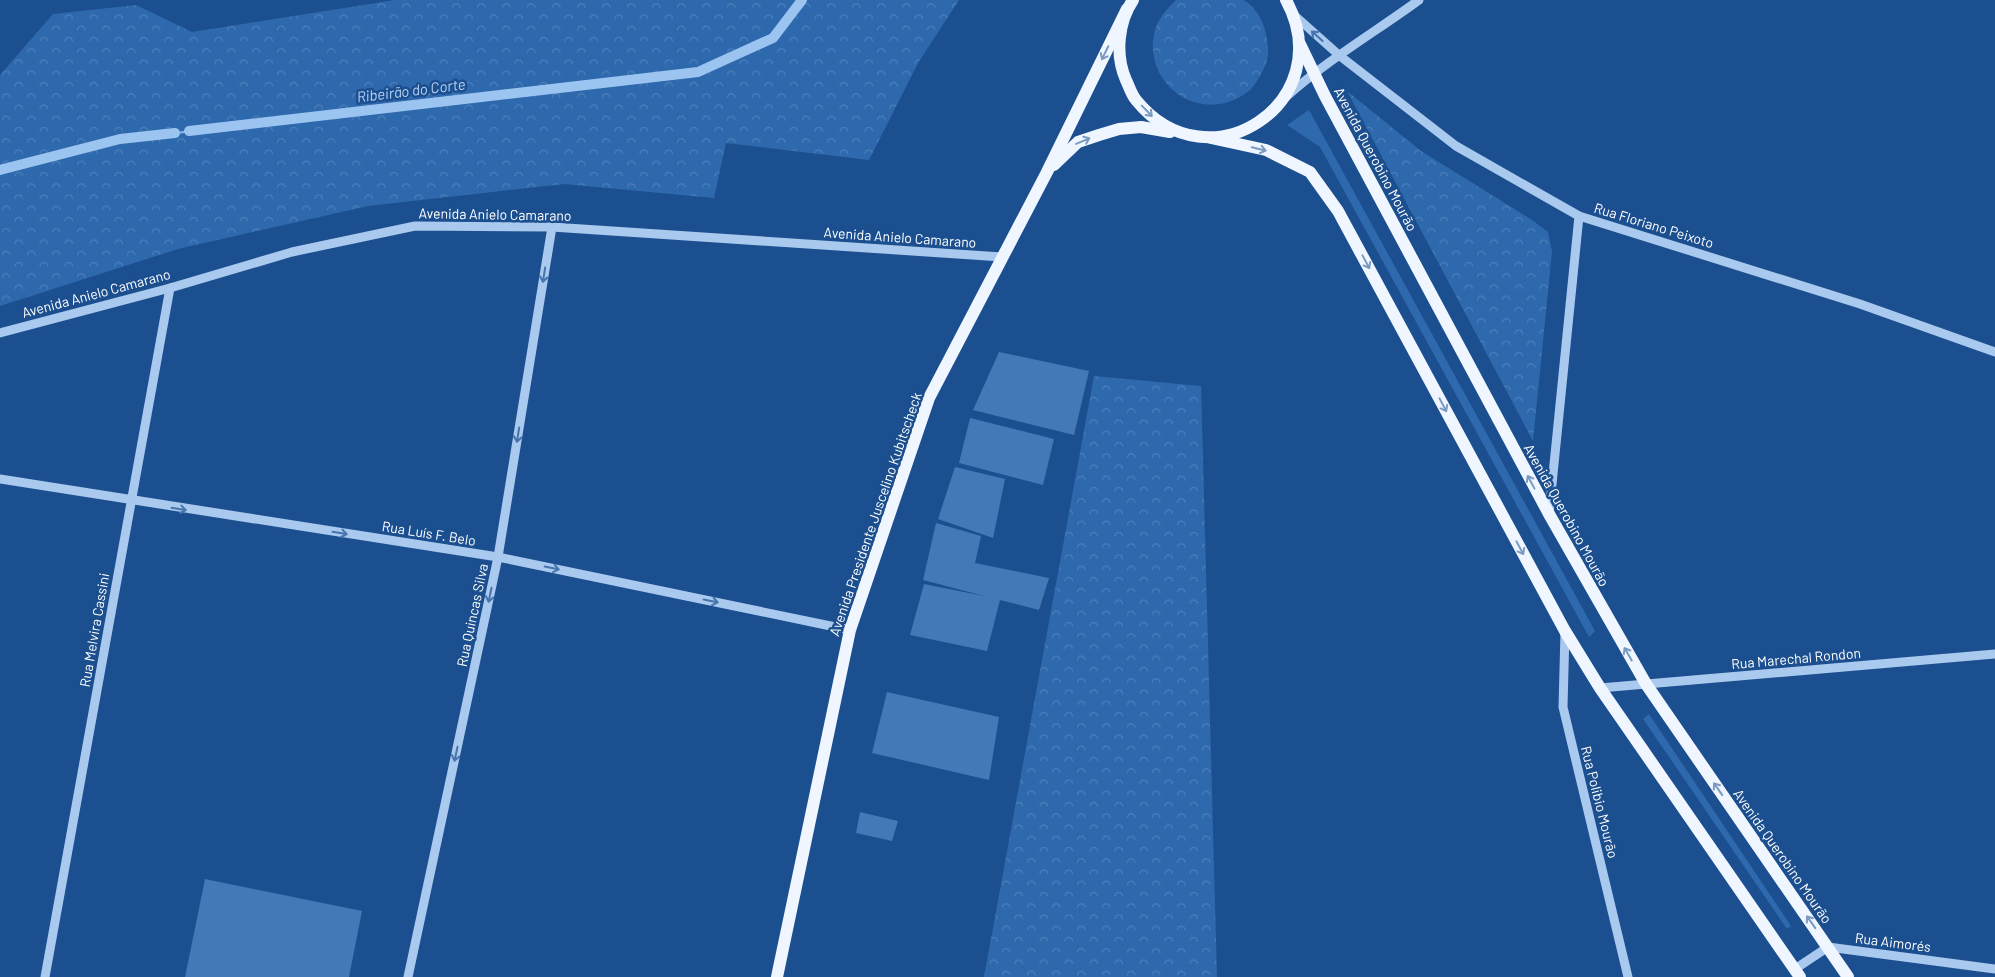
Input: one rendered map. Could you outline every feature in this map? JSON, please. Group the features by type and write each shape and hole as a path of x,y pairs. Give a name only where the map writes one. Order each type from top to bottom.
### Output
{"main road":[{"path":"1211,138 1240,133 1265,119 1284,98 1297,72 1300,44 1294,15 1286,0"},
{"path":"1130,4 1119,39 1122,70 1135,99 1157,121 1182,134"},
{"name":"Avenida Presidente Juscelino Kubitscheck","path":"777,977 850,630 929,398 1047,172 1130,4"},
{"name":"Avenida Querobino Mourão","path":"1300,44 1549,514 1646,684 1848,977"},
{"name":"Avenida Presidente Juscelino Kubitscheck","path":"1047,172 1078,142 1112,131 1142,127 1211,138"},
{"path":"1211,138 1266,150 1310,172 1338,211 1565,632 1600,688 1797,973"}],"street":[{"path":"1284,98 1314,72 1340,56 1419,0"},
{"name":"Rua Floriano Peixoto","path":"1294,15 1340,56 1456,146 1579,216 1860,304 1995,352"},
{"path":"1549,514 1579,216"},
{"name":"Avenida Anielo Camarano","path":"0,333 170,288 292,252 415,226 552,227 1002,257"},
{"name":"Rua Quincas Silva","path":"408,977 498,557 552,227"},
{"name":"Rua Melvira Cassini","path":"46,977 170,288"},
{"name":"Rua Luís F. Belo","path":"0,480 498,557 850,630"},
{"name":"Rua Polibio Mourão","path":"1565,632 1563,707 1628,977"},
{"name":"Rua Marechal Rondon","path":"1600,688 1995,654"},
{"path":"1797,973 1828,947"},
{"name":"Rua Aimorés","path":"1828,947 1995,968"}],"green space":[{"path":"395,0 959,0 918,63 869,160 726,143 714,198 564,184 368,206 178,249 0,306 0,75 53,14 136,5 192,32"},
{"path":"1176,0 1244,0 1259,15 1264,28 1268,54 1262,72 1253,87 1246,93 1228,102 1211,105 1195,102 1181,96 1169,86 1160,74 1154,59 1153,43 1158,23 1164,12"},
{"path":"1347,91 1421,151 1532,220 1548,232 1552,252 1533,441"},
{"path":"1309,110 1595,631 1589,637 1320,147 1287,125"},
{"path":"1094,376 1201,386 1217,977 984,977"},
{"path":"1649,714 1791,926 1787,929 1643,719"}],"water":[{"path":"802,0 774,39 698,73 120,140 0,171 120,139 698,72 773,38"}],"building":[{"path":"999,352 1089,371 1074,435 973,410"},
{"path":"970,418 1054,439 1043,485 959,463"},
{"path":"955,467 1005,479 993,538 938,519"},
{"path":"936,523 981,536 975,563 1049,578 1039,610 1000,600 987,651 910,635 924,584 984,596 923,580"},
{"path":"887,692 999,717 989,780 872,753"},
{"path":"860,812 898,821 892,841 856,833"},
{"path":"205,879 362,911 349,977 185,977"}],"waterway":[{"name":"Ribeirão do Corte","path":"189,131 698,72 773,38 802,0"},
{"name":"Ribeirão do Corte","path":"0,170 120,139 175,133"}]}
